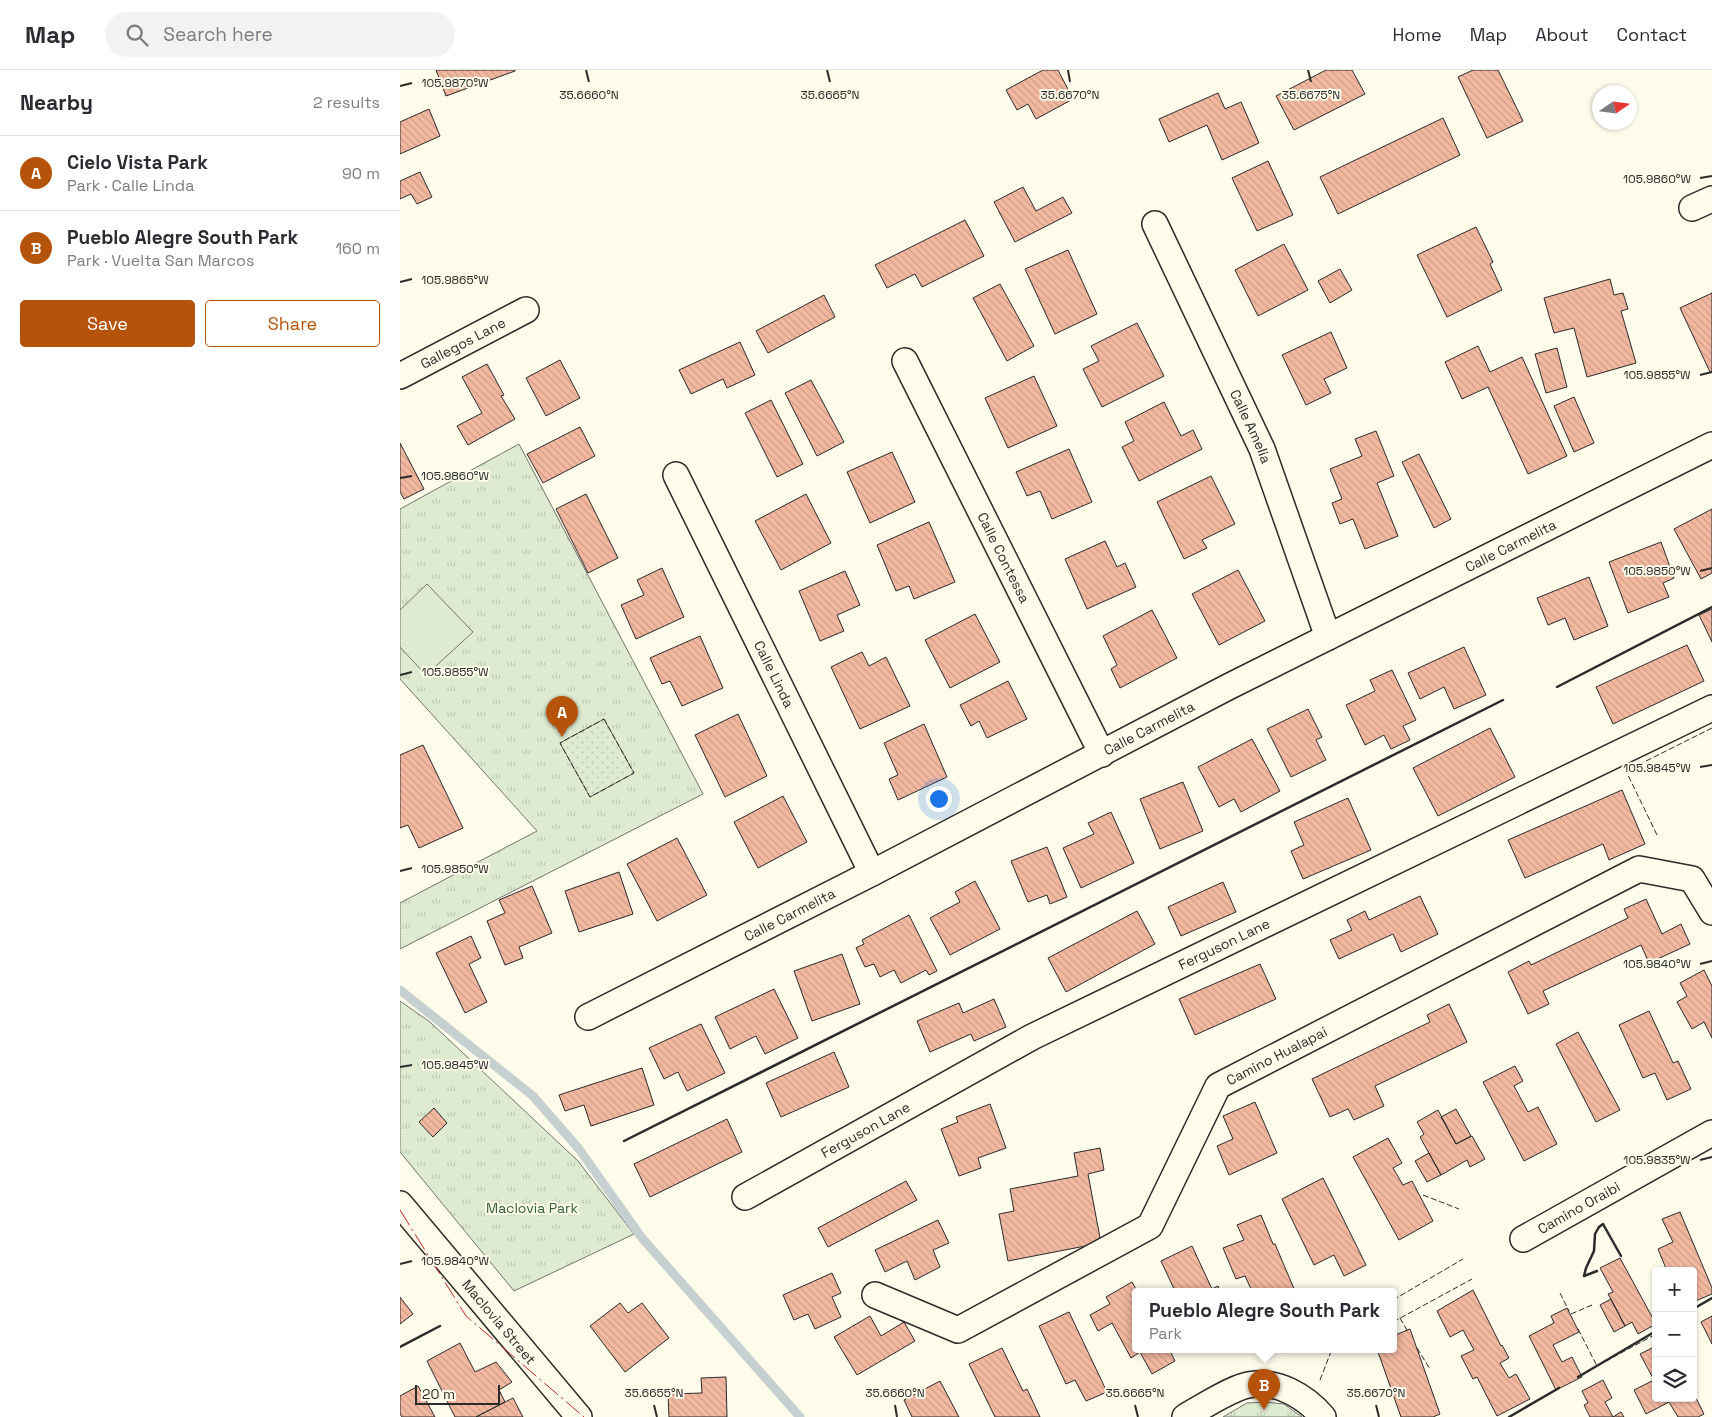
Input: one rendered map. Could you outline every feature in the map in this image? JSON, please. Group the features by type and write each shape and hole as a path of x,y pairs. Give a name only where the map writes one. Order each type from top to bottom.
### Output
{"street":[{"name":"Calle Amelia","path":"1155,224 1262,450 1328,637"},
{"name":"Gallegos Lane","path":"400,376 526,310"},
{"name":"Calle Contessa","path":"905,361 1102,754"},
{"name":"Calle Carmelita","path":"588,1017 872,873 1228,687 1712,444"},
{"name":"Calle Linda","path":"676,475 872,873"},
{"name":"Ferguson Lane","path":"745,1197 1032,1037 1712,708"},
{"name":"Camino Hualapai","path":"875,1295 958,1330 1150,1226 1218,1086 1639,869 1692,879 1712,912"},
{"name":"Camino Oraibi","path":"1523,1239 1712,1133"},
{"name":"Maclovia Street","path":"400,1204 579,1417"},
{"path":"1185,1417 1212,1401 1246,1385 1267,1384 1300,1396 1323,1417"}],"green space":[{"path":"519,444 703,794 400,949 400,903 537,831 400,679 400,509"},
{"path":"427,584 473,632 426,675 400,647 400,610"},
{"path":"604,719 634,773 590,797 560,743"},
{"name":"Maclovia Park","path":"400,1001 430,1022 578,1161 634,1234 514,1291 400,1152"},
{"path":"1247,1403 1284,1404 1302,1417 1223,1417"}],"building":[{"path":"436,70 515,70 515,71 446,96"},
{"path":"1043,70 1058,70 1073,99 1036,119 1028,104 1017,110 1006,90"},
{"path":"1326,70 1352,70 1365,94 1294,130 1276,96"},
{"path":"1473,70 1498,70 1523,121 1487,138 1458,77"},
{"path":"1218,93 1225,109 1241,102 1259,143 1222,160 1207,125 1169,142 1159,119"},
{"path":"429,109 440,136 400,154 400,122"},
{"path":"1443,118 1460,155 1338,214 1320,177"},
{"path":"1268,161 1293,215 1257,231 1232,178"},
{"path":"420,172 432,197 417,204 411,194 400,199 400,181"},
{"path":"1023,187 1036,211 1063,197 1072,213 1015,242 994,202"},
{"path":"965,220 984,256 922,287 915,274 887,288 875,265"},
{"path":"1476,227 1493,262 1490,264 1502,290 1447,317 1417,255"},
{"path":"1284,244 1308,290 1258,316 1235,270"},
{"path":"1068,250 1097,314 1055,334 1025,269"},
{"path":"1340,269 1352,290 1330,303 1318,281"},
{"path":"1610,279 1614,295 1623,293 1628,309 1621,311 1636,363 1587,377 1574,328 1554,333 1544,298"},
{"path":"1000,284 1034,346 1007,361 973,298"},
{"path":"1712,293 1712,371 1710,372 1680,308"},
{"path":"824,295 835,317 768,353 756,331"},
{"path":"1137,323 1164,376 1102,407 1083,369 1099,361 1091,346"},
{"path":"1331,332 1347,368 1324,379 1331,393 1306,405 1282,355"},
{"path":"740,342 755,375 727,388 723,379 691,394 679,370"},
{"path":"1478,346 1490,372 1522,357 1567,456 1528,474 1488,387 1462,399 1445,362"},
{"path":"1557,348 1567,387 1546,393 1535,354"},
{"path":"560,360 580,398 546,416 526,378"},
{"path":"487,364 504,395 501,396 515,419 468,445 457,426 482,413 462,377"},
{"path":"1034,376 1057,426 1008,448 985,398"},
{"path":"811,380 844,442 817,456 785,393"},
{"path":"1574,397 1594,443 1574,452 1554,406"},
{"path":"771,400 803,464 777,477 745,413"},
{"path":"1164,402 1181,436 1193,430 1202,449 1139,481 1122,447 1134,441 1125,422"},
{"path":"580,427 595,456 543,483 527,454"},
{"path":"1376,431 1394,476 1377,483 1398,536 1365,549 1353,519 1340,524 1332,503 1342,499 1330,469 1362,456 1355,439"},
{"path":"400,443 424,489 404,499 400,492"},
{"path":"1069,449 1092,502 1052,519 1040,491 1027,496 1016,472"},
{"path":"892,452 915,502 870,523 847,472"},
{"path":"1419,454 1451,519 1434,528 1402,462"},
{"path":"1211,476 1235,524 1202,540 1207,548 1184,559 1157,502"},
{"path":"586,494 618,558 588,573 556,509"},
{"path":"806,494 831,543 781,570 755,521"},
{"path":"1712,509 1712,573 1701,579 1674,529"},
{"path":"929,522 955,582 914,599 909,586 896,591 877,545"},
{"path":"1105,541 1117,567 1125,563 1136,587 1087,609 1065,559"},
{"path":"1661,542 1674,578 1663,583 1669,597 1628,613 1609,562"},
{"path":"662,568 684,617 636,639 621,605 644,595 637,580"},
{"path":"1238,570 1265,621 1219,645 1192,594"},
{"path":"845,571 860,605 837,615 844,631 820,641 799,591"},
{"path":"1589,577 1608,626 1574,640 1565,618 1548,625 1537,598"},
{"path":"1712,609 1712,642 1699,615"},
{"path":"1152,610 1177,658 1120,688 1111,669 1117,665 1103,636"},
{"path":"975,614 1000,662 950,688 925,640"},
{"path":"700,636 723,688 682,706 670,681 662,684 650,658"},
{"path":"1687,645 1704,681 1613,724 1596,687"},
{"path":"1464,647 1486,695 1454,709 1444,687 1420,699 1408,673"},
{"path":"862,652 869,666 886,657 910,706 860,729 831,667"},
{"path":"1392,670 1416,720 1403,726 1410,740 1391,749 1384,735 1365,745 1346,705 1375,691 1370,680"},
{"path":"1008,681 1027,719 987,738 979,721 971,726 960,705"},
{"path":"1308,709 1322,737 1316,740 1326,760 1291,777 1267,729"},
{"path":"738,714 767,776 725,797 695,735"},
{"path":"924,724 947,777 898,800 889,779 898,775 884,743"},
{"path":"1490,728 1515,777 1438,816 1413,768"},
{"path":"1252,739 1280,791 1241,812 1234,799 1219,807 1198,767"},
{"path":"423,745 463,828 419,848 408,825 400,828 400,755"},
{"path":"1183,782 1203,831 1160,849 1140,799"},
{"path":"1622,790 1645,844 1609,860 1603,844 1525,878 1508,840"},
{"path":"783,796 807,842 758,868 734,822"},
{"path":"1348,798 1371,850 1303,879 1291,851 1304,845 1294,822"},
{"path":"1111,812 1134,863 1081,888 1063,848 1094,834 1088,823"},
{"path":"677,838 707,895 657,921 627,864"},
{"path":"1047,847 1067,897 1050,904 1047,895 1028,902 1011,861"},
{"path":"619,872 633,914 579,932 565,891"},
{"path":"975,881 1000,929 950,955 930,918 960,902 955,892"},
{"path":"1223,882 1236,912 1181,936 1168,907"},
{"path":"532,886 552,933 519,947 523,958 505,965 487,921 505,913 499,900"},
{"path":"1420,896 1438,934 1401,952 1393,934 1339,959 1330,940 1352,930 1347,920 1365,911 1369,920"},
{"path":"1646,899 1662,934 1681,924 1690,944 1649,963 1641,945 1543,991 1549,1004 1528,1014 1508,972 1529,961 1531,965 1628,918 1624,909"},
{"path":"1137,911 1155,944 1066,992 1048,958"},
{"path":"909,915 937,971 929,975 926,970 901,983 894,970 880,977 874,964 865,967 856,948 864,944 862,940"},
{"path":"471,936 481,958 469,964 487,1002 465,1013 436,953"},
{"path":"842,954 860,1004 812,1021 794,971"},
{"path":"1260,964 1276,999 1195,1035 1179,999"},
{"path":"1704,970 1712,986 1712,1038 1704,1022 1692,1029 1677,1002 1687,996 1680,983"},
{"path":"774,989 798,1038 765,1054 756,1036 730,1049 715,1017"},
{"path":"994,999 1006,1027 974,1041 971,1034 930,1052 917,1021 959,1003 963,1013"},
{"path":"1449,1004 1467,1042 1375,1086 1384,1106 1354,1120 1348,1109 1330,1117 1312,1079 1430,1022 1427,1015"},
{"path":"1649,1011 1673,1063 1678,1061 1691,1089 1667,1100 1655,1073 1643,1078 1619,1025"},
{"path":"701,1024 725,1073 687,1091 678,1072 664,1079 649,1048"},
{"path":"1578,1032 1620,1110 1596,1122 1556,1044"},
{"path":"834,1052 849,1087 781,1117 766,1083"},
{"path":"1515,1066 1523,1081 1514,1086 1528,1112 1538,1107 1557,1144 1524,1161 1483,1082"},
{"path":"642,1068 654,1105 591,1126 584,1105 565,1111 559,1095"},
{"path":"1255,1102 1277,1153 1229,1175 1217,1146 1233,1139 1223,1116"},
{"path":"990,1104 1006,1148 978,1158 981,1168 959,1176 941,1129 958,1122 956,1117"},
{"path":"434,1108 447,1123 433,1137 419,1122"},
{"path":"1456,1109 1471,1136 1456,1144 1441,1117"},
{"path":"1438,1110 1456,1144 1472,1136 1485,1159 1470,1167 1467,1160 1441,1175 1420,1137 1424,1134 1417,1122"},
{"path":"727,1119 742,1152 650,1197 634,1164"},
{"path":"1388,1138 1402,1163 1393,1168 1403,1185 1412,1181 1433,1221 1399,1240 1353,1157"},
{"path":"1100,1148 1104,1170 1088,1174 1101,1243 1008,1261 999,1214 1014,1211 1010,1189 1078,1176 1074,1153"},
{"path":"1429,1153 1441,1175 1427,1182 1415,1161"},
{"path":"1323,1178 1366,1265 1344,1276 1334,1255 1314,1265 1282,1199"},
{"path":"906,1181 917,1200 828,1247 818,1228"},
{"path":"1680,1212 1712,1288 1712,1294 1697,1300 1697,1267 1665,1267 1658,1249 1673,1242 1662,1219"},
{"path":"1261,1215 1294,1288 1251,1288 1245,1276 1236,1279 1223,1248 1244,1240 1237,1225"},
{"path":"938,1220 949,1243 933,1250 940,1267 915,1280 907,1261 885,1272 875,1250"},
{"path":"1192,1246 1212,1288 1174,1288 1161,1261"},
{"path":"1620,1258 1652,1317 1652,1326 1638,1334 1632,1322 1625,1326 1608,1294 1613,1292 1600,1268"},
{"path":"832,1273 841,1293 832,1297 841,1317 815,1329 808,1314 794,1320 783,1295"},
{"path":"1132,1282 1135,1288 1132,1288 1132,1353 1138,1353 1131,1358 1112,1323 1098,1331 1090,1315 1110,1304 1106,1297"},
{"path":"1473,1290 1509,1358 1500,1363 1509,1378 1516,1374 1530,1399 1497,1416 1477,1377 1473,1379 1461,1356 1474,1350 1463,1330 1450,1337 1437,1311"},
{"path":"400,1297 413,1314 400,1324"},
{"path":"1611,1299 1625,1326 1614,1332 1600,1305"},
{"path":"620,1303 628,1313 642,1303 669,1338 625,1372 590,1326"},
{"path":"1567,1308 1579,1332 1553,1345 1562,1362 1572,1357 1582,1377 1556,1390 1529,1336 1554,1323 1551,1316"},
{"path":"1069,1312 1107,1392 1086,1401 1075,1380 1066,1384 1039,1326"},
{"path":"870,1316 881,1336 904,1322 915,1341 857,1375 834,1337"},
{"path":"1712,1316 1712,1344 1701,1322"},
{"path":"1410,1329 1440,1414 1433,1417 1401,1417 1378,1353 1397,1353 1397,1334"},
{"path":"460,1343 475,1372 496,1362 512,1382 499,1390 505,1402 476,1417 455,1417 427,1361"},
{"path":"1002,1348 1023,1391 1027,1389 1040,1417 995,1417 969,1364"},
{"path":"1652,1348 1652,1376 1640,1354"},
{"path":"1141,1353 1171,1353 1175,1361 1152,1374"},
{"path":"726,1377 727,1417 669,1417 668,1394 702,1393 701,1378"},
{"path":"1603,1380 1612,1398 1605,1402 1613,1417 1590,1417 1584,1405 1588,1403 1582,1391"},
{"path":"940,1381 959,1417 912,1417 904,1400"},
{"path":"1652,1381 1652,1402 1669,1402 1646,1414 1634,1390"},
{"path":"418,1386 435,1417 402,1417 400,1414 400,1396"},
{"path":"513,1398 523,1417 476,1417 505,1402"},
{"path":"1697,1400 1704,1414 1698,1417 1678,1417 1669,1402 1697,1402"},
{"path":"1621,1412 1624,1417 1613,1417"}],"waterway":[{"path":"400,990 533,1096 579,1149 642,1238 800,1417"}],"fence":[{"path":"604,719 634,773 590,797 560,743 604,719"},
{"path":"1657,835 1626,771 1712,728"},
{"path":"1423,1195 1459,1209"},
{"path":"1397,1298 1463,1259"},
{"path":"1397,1320 1472,1279"},
{"path":"1560,1293 1569,1311"},
{"path":"1571,1314 1592,1305"},
{"path":"1400,1318 1408,1332"},
{"path":"1578,1329 1597,1366 1652,1336"},
{"path":"1417,1348 1430,1369"},
{"path":"1320,1380 1330,1353"}],"wall":[{"path":"1557,687 1712,607"},
{"path":"624,1141 1503,700"},
{"path":"1597,1271 1584,1276 1594,1251 1595,1234 1603,1224 1621,1256"},
{"path":"1697,1307 1712,1298"},
{"path":"400,1347 440,1326"},
{"path":"1578,1377 1652,1333"},
{"path":"1509,1417 1559,1388"}],"power":[{"path":"400,1210 466,1316 584,1417"}],"place":[{"name":"Cielo Vista Park","path":"562,737"},
{"name":"Pueblo Alegre South Park","path":"1264,1410"}]}
